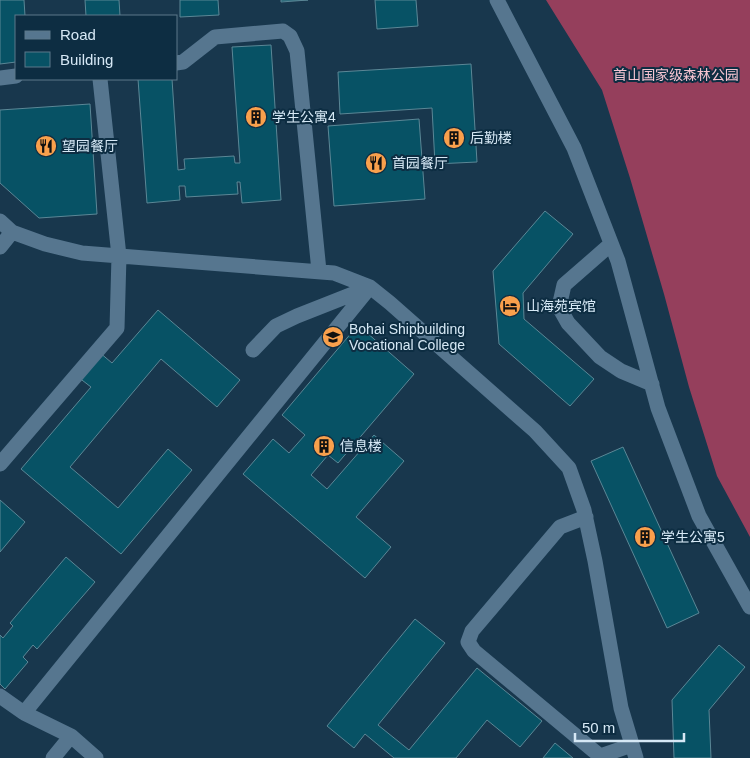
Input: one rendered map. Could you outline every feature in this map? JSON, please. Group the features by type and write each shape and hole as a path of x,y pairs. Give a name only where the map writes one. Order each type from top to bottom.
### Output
{"street":[{"path":"498,0 574,148 618,262 658,408 699,516 750,607"},
{"path":"178,63 183,62 215,37 283,31 290,36 297,51 319,272"},
{"path":"0,78 15,76"},
{"path":"0,464 117,328 119,256 100,80"},
{"path":"0,222 12,232 45,244 82,253 334,273 370,287 390,303 535,431 569,468 586,517 621,708 634,752 600,756 474,651 468,642 472,630 560,526 586,517"},
{"path":"0,247 12,232"},
{"path":"611,244 564,285 559,307 568,324 600,357 622,371 652,384"},
{"path":"253,350 276,326 370,287"},
{"path":"24,714 370,287"},
{"path":"0,696 24,714 70,736 96,758"},
{"path":"53,758 70,736"}],"green space":[{"name":"首山国家级森林公园","path":"546,0 750,0 750,537 717,476 689,387 630,178 602,90"}],"building":[{"path":"0,0 24,0 25,15 15,15 15,62 0,64"},
{"path":"85,0 119,0 120,15 86,15"},
{"path":"180,0 218,0 219,15 180,17"},
{"path":"281,0 308,0 281,2"},
{"path":"375,0 416,0 418,26 377,29"},
{"name":"学生公寓4","path":"271,45 281,200 242,203 240,182 237,182 238,194 186,197 185,186 179,186 180,200 147,203 138,80 172,80 178,170 185,169 184,159 234,156 235,163 240,163 232,47"},
{"name":"后勤楼","path":"471,64 477,162 435,164 432,108 340,114 338,72"},
{"name":"望园餐厅","path":"90,104 97,214 39,218 0,183 0,110"},
{"name":"首园餐厅","path":"419,119 425,199 334,206 328,126"},
{"name":"山海苑宾馆","path":"545,211 573,234 523,293 524,319 594,379 570,406 499,344 493,271"},
{"path":"158,310 240,380 217,407 161,359 70,467 118,508 168,449 192,470 121,554 21,469 91,387 78,377 99,352 112,363"},
{"name":"信息楼","path":"358,325 414,374 338,463 328,455 311,475 327,489 374,435 404,461 356,517 391,547 365,578 243,474 273,439 289,453 305,435 282,415"},
{"name":"学生公寓5","path":"623,447 699,613 667,628 591,461"},
{"path":"0,500 25,522 0,552"},
{"path":"66,557 95,582 37,649 33,645 23,657 28,662 5,689 0,684 0,635 3,638 13,626 10,623"},
{"path":"415,619 445,643 378,725 409,750 477,668 542,721 520,747 487,720 456,758 394,758 365,734 354,748 327,726"},
{"path":"719,645 745,667 709,710 711,758 674,758 672,700"},
{"path":"555,743 573,758 543,758"}],"place":[{"name":"学生公寓4","path":"256,117"},
{"name":"后勤楼","path":"454,138"},
{"name":"望园餐厅","path":"46,146"},
{"name":"首园餐厅","path":"376,163"},
{"name":"山海苑宾馆","path":"510,306"},
{"name":"Bohai Shipbuilding Vocational College","path":"333,337"},
{"name":"信息楼","path":"324,446"},
{"name":"学生公寓5","path":"645,537"}]}
